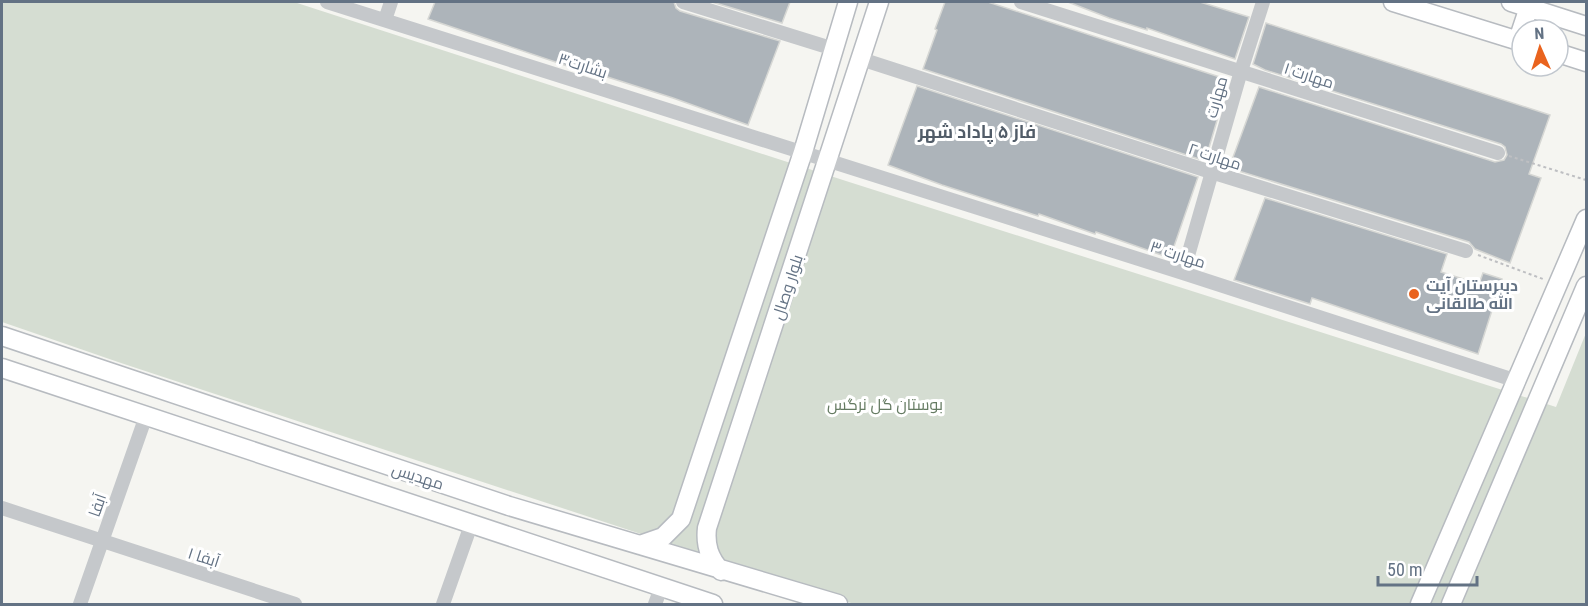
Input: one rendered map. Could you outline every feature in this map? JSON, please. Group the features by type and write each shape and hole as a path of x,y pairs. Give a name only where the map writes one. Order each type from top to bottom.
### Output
{"street":[{"name":"بشارت۳","path":"327,2 828,160"},
{"path":"385,20 391,2"},
{"path":"683,2 834,49"},
{"name":"بلوار وصال","path":"640,545 663,537 681,519 849,2"},
{"name":"بلوار وصال","path":"721,571 714,564 708,552 707,528 879,2"},
{"name":"مهارت ۱","path":"1021,2 1498,153"},
{"name":"مهارت","path":"1182,273 1263,2"},
{"path":"1393,2 1510,38"},
{"path":"1511,2 1587,26"},
{"path":"1526,18 1529,7"},
{"path":"1570,57 1587,62"},
{"name":"مهارت ۲","path":"861,59 1211,172 1466,251"},
{"name":"مهارت ۳","path":"828,160 1517,381"},
{"path":"1420,604 1587,219"},
{"path":"1451,604 1587,285"},
{"path":"1556,289 1578,306"},
{"name":"مهدیس","path":"2,336 509,506 838,604"},
{"name":"مهدیس","path":"2,368 471,525 658,596 712,604"},
{"name":"آبفا","path":"80,604 146,416"},
{"path":"352,485 362,458"},
{"name":"آبفا ۱","path":"2,508 296,604"},
{"path":"443,604 471,525"}],"path":[{"path":"1498,153 1587,180"},
{"path":"1466,251 1556,289"}],"green space":[{"name":"بوستان گل نرگس","path":"2,2 294,2 1556,407 1586,333 1586,604 854,604 2,322"}],"building":[{"path":"435,2 674,2 680,11 780,41 748,125 673,98 598,74 597,76 428,19"},
{"path":"712,2 790,2 782,23"},
{"path":"945,2 988,2 1229,80 1205,161 923,69"},
{"path":"1068,2 1200,2 1249,17 1235,59 1147,28 1147,30 1109,18"},
{"path":"1266,23 1550,115 1529,174 1541,178 1510,263 1475,249 1469,242 1229,168 1259,87 1495,162 1504,160 1507,155 1505,147 1501,144 1265,70 1253,64"},
{"path":"917,86 1198,177 1170,258 1096,232 1095,234 1039,214 1038,216 942,185 888,165"},
{"path":"1265,198 1447,254 1441,272 1479,284 1483,273 1502,279 1478,354 1312,298 1310,304 1234,280"}],"place":[{"name":"دبیرستان آیت الله طالقانی","path":"1414,294"}],"district":[{"name":"فاز ۵ پاداد شهر","path":"977,132"}]}
